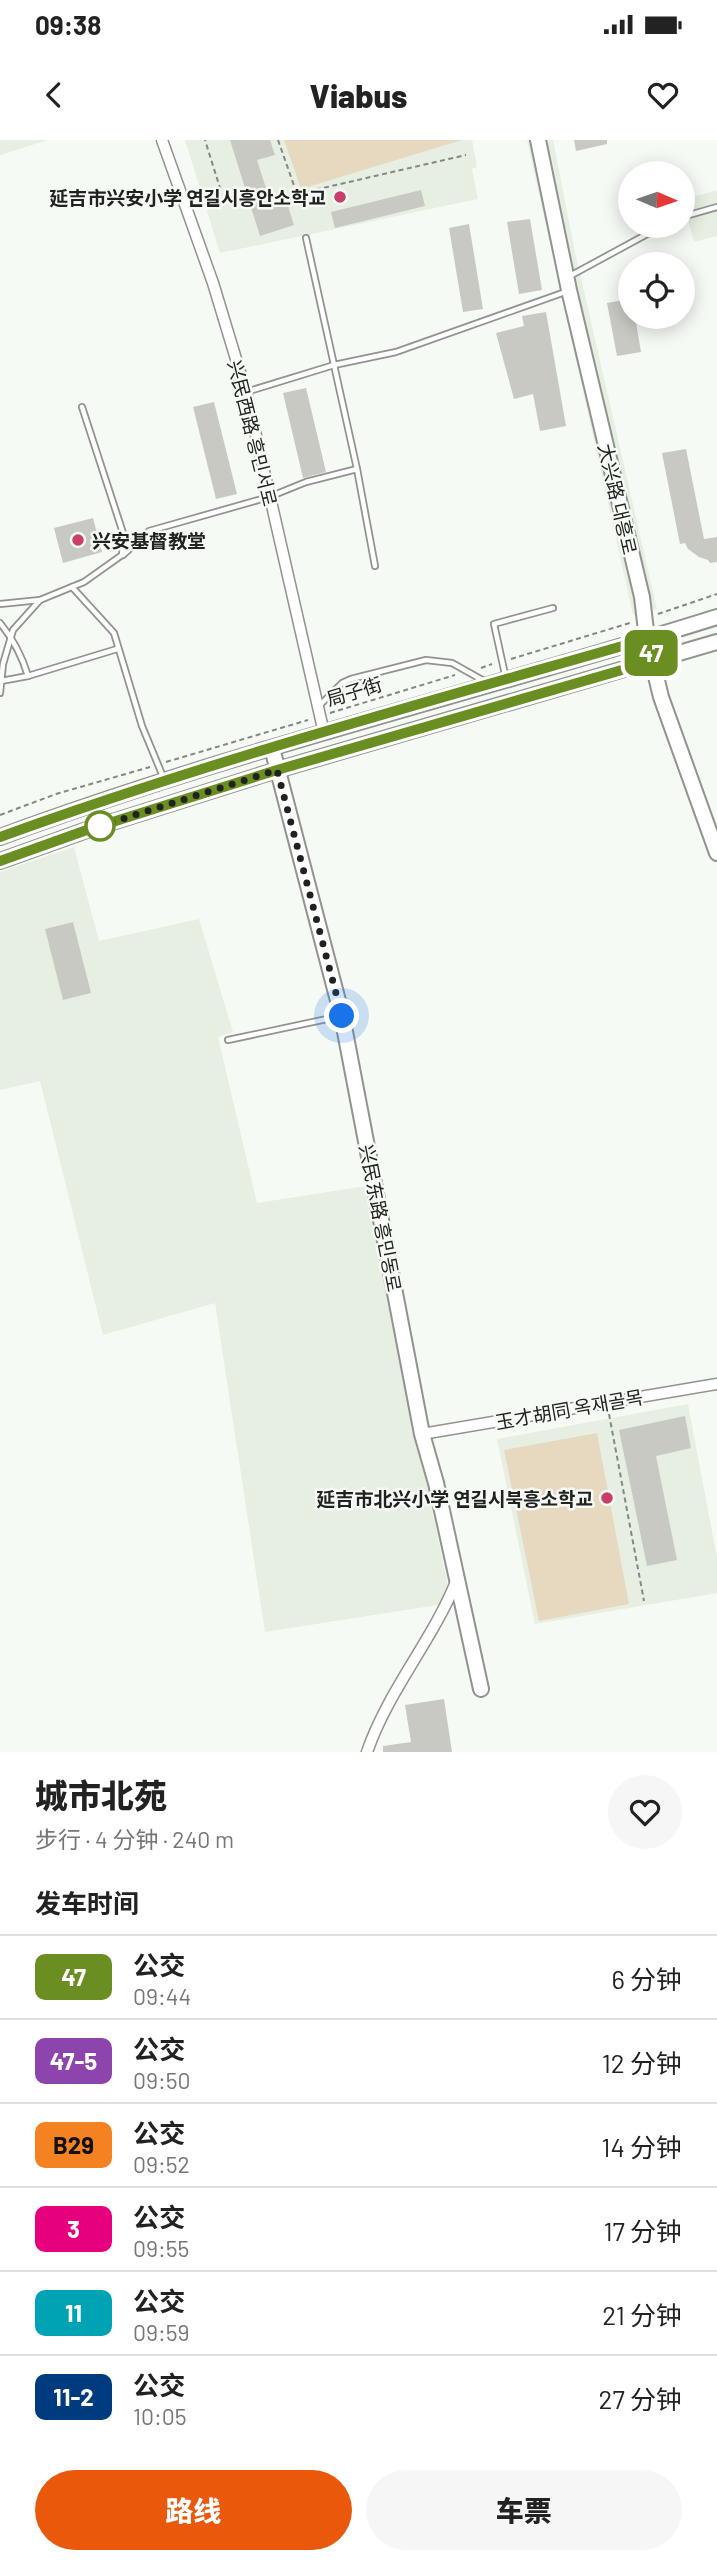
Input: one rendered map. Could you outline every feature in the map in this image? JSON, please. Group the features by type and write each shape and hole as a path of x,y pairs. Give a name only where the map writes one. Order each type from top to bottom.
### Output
{"street":[{"name":"兴民西路 흥민서로","path":"162,140 213,283 246,392 324,733"},
{"name":"大兴路 대흥로","path":"538,140 568,284 642,597 647,639 661,697 717,853"},
{"path":"0,837 74,810 272,748 717,617"},
{"path":"0,861 84,831 277,770 717,642"},
{"name":"兴民东路 흥민동로","path":"272,748 342,1016 422,1434 436,1483 481,1689"},
{"name":"玉才胡同 옥재골목","path":"422,1434 717,1384"},
{"path":"366,1752 400,1682 446,1606 456,1582"}],"lane":[{"path":"695,213 717,207"},
{"path":"306,238 357,469 375,566"},
{"path":"246,392 334,365 396,352 568,284 643,238"},
{"path":"82,407 124,536 122,555"},
{"path":"0,604 40,600 72,587 122,555 149,531 269,497 306,482 357,469"},
{"path":"72,587 97,611 114,634 142,726 165,782"},
{"path":"0,693 3,664 13,630 40,600"},
{"path":"506,680 494,624 553,608"},
{"path":"0,623 23,658 28,676"},
{"path":"1,681 28,676 117,649"},
{"path":"319,712 333,690 351,679 426,660 452,663 490,684"},
{"path":"228,1040 342,1016"}],"path":[{"path":"183,201 220,188 205,140"},
{"path":"278,140 297,194 466,155"},
{"name":"局子街","path":"0,815 56,794 158,765 319,712 502,662 717,594"},
{"path":"607,1403 644,1601"}],"shaded area":[{"path":"0,140 48,140 0,155"},
{"name":"延吉市兴安小学 연길시흥안소학교","path":"185,140 472,140 477,167 472,169 478,199 220,253"},
{"path":"284,140 462,140 301,189"},
{"path":"527,140 553,140 575,252 657,609 633,615"},
{"path":"717,190 717,236 694,242 693,238 695,196"},
{"path":"74,847 99,941 199,919 233,1032 218,1037 257,1203 366,1186 451,1601 265,1632 215,1303 103,1335 40,1081 0,1090 0,872"},
{"name":"延吉市北兴小学 연길시북흥소학교","path":"688,1404 717,1558 717,1593 535,1624 497,1439"},
{"path":"597,1433 629,1604 539,1621 504,1450"}],"building":[{"path":"230,140 270,140 275,155 257,160 271,204 286,200 294,225 260,236"},
{"path":"574,140 607,140 607,144 576,151"},
{"path":"421,190 425,206 335,228 331,212"},
{"path":"530,219 542,290 519,294 507,222"},
{"path":"469,224 483,309 463,312 449,228"},
{"path":"618,301 618,329 637,329 641,352 617,356 607,303"},
{"path":"546,312 566,426 540,431 533,394 514,399 496,333 524,326 522,316"},
{"path":"306,388 326,472 303,478 283,393"},
{"path":"214,402 237,494 216,499 193,407"},
{"path":"686,449 704,539 717,537 717,562 710,563 688,549 685,543 680,544 662,453"},
{"name":"兴安基督教堂","path":"93,518 102,552 63,563 54,528"},
{"path":"73,922 91,993 63,1000 45,929"},
{"path":"685,1416 691,1448 656,1456 677,1560 647,1566 619,1430"},
{"path":"444,1699 452,1752 383,1752 383,1746 411,1742 405,1705"}],"bus line":[{"name":"47","path":"0,837 74,810 272,748 647,639 653,661 277,770 84,831 0,861"}],"place":[{"name":"延吉市兴安小学 연길시흥안소학교","path":"340,197"},
{"name":"兴安基督教堂","path":"78,540"},
{"name":"延吉市北兴小学 연길시북흥소학교","path":"607,1498"}],"route":[{"path":"100,826 277,770 342,1016"}]}
